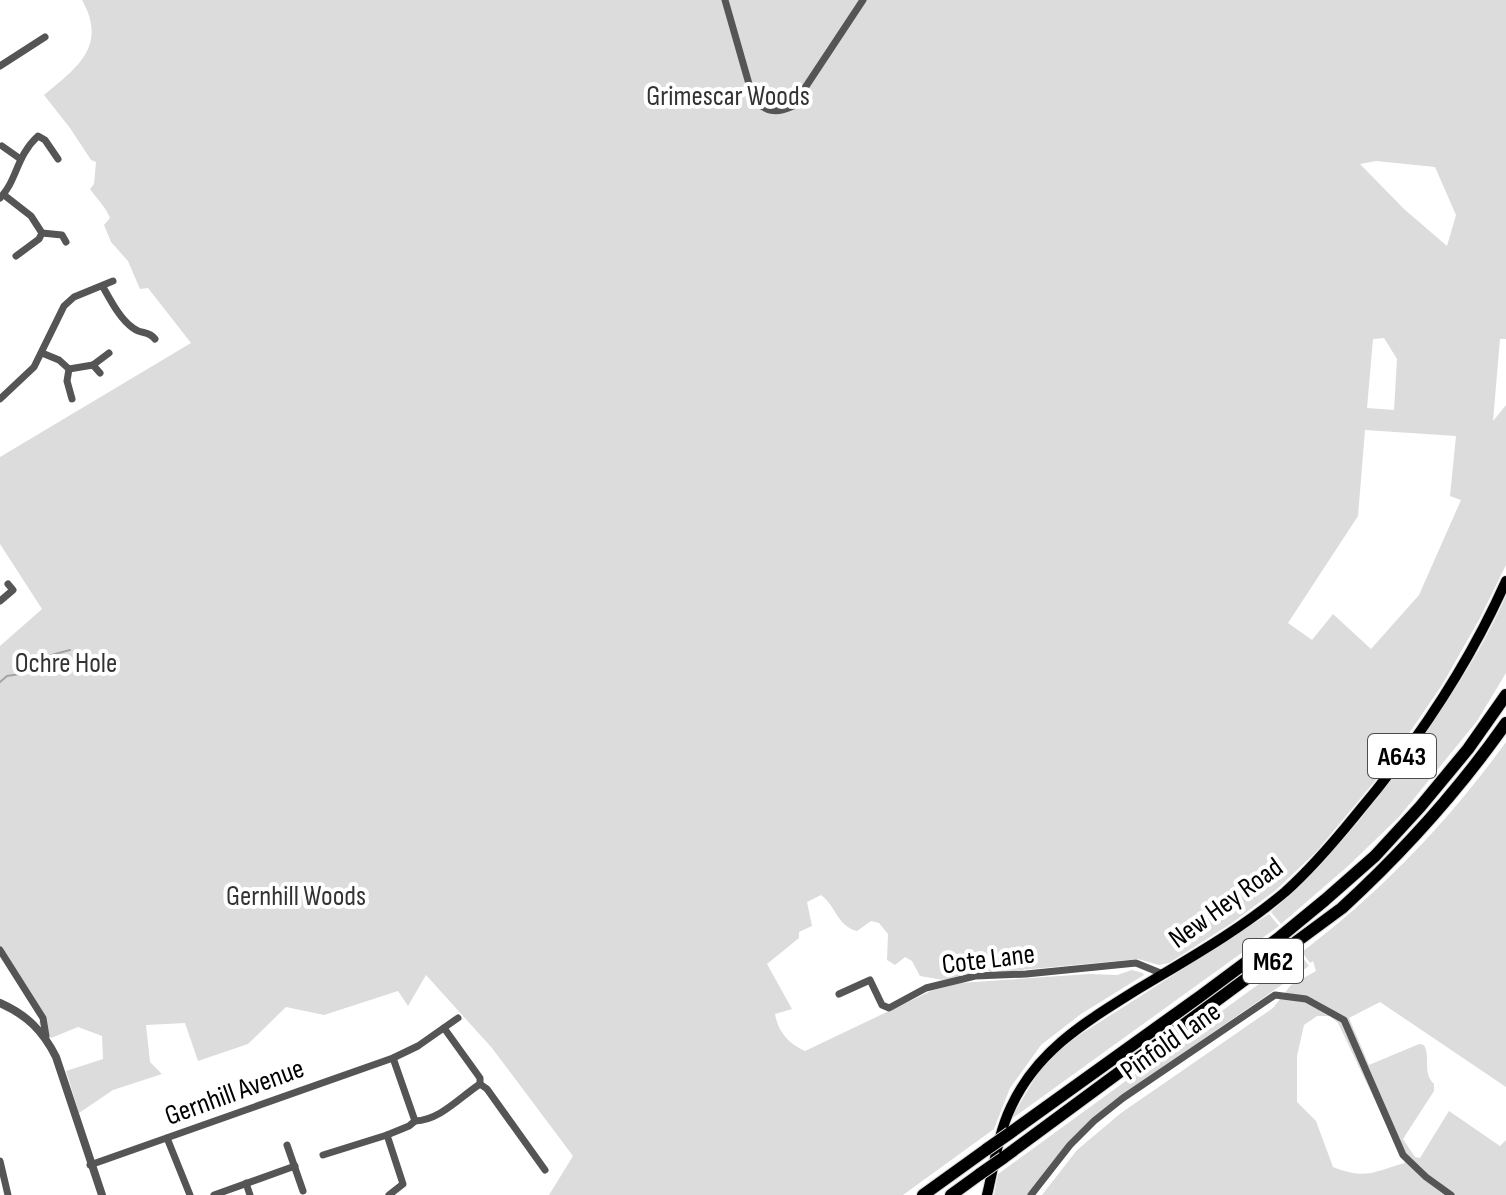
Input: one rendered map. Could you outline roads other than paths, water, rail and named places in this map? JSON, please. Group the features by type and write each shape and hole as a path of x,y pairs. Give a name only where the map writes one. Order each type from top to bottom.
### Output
{"highway":[{"name":"M62","path":"923,1195 1280,937 1325,900 1375,856 1420,807 1468,749 1506,695"},
{"name":"M62","path":"951,1195 1342,908 1385,869 1429,821 1478,763 1506,723"}],"main road":[{"name":"New Hey Road","path":"987,1195 1011,1107 1036,1066 1072,1032 1255,916 1325,853 1421,729 1472,650 1506,581"}],"street":[{"path":"725,0 753,98 762,108 779,112 793,106 863,0"},
{"path":"0,66 45,37"},
{"path":"42,233 31,216 2,196 19,158 38,136 45,140 58,159"},
{"path":"2,146 19,158"},
{"path":"42,233 66,235"},
{"path":"16,256 39,239 42,233"},
{"path":"0,399 34,367 64,306 74,297 113,281"},
{"path":"103,287 131,327 151,329 155,339"},
{"path":"42,353 59,360 69,369"},
{"path":"69,369 93,365 109,353"},
{"path":"93,365 100,373"},
{"path":"69,369 67,381 72,399"},
{"path":"0,601 13,590 8,584"},
{"path":"0,950 43,1018 46,1036 56,1057 102,1195"},
{"name":"Cote Lane","path":"839,994 870,980 882,1005 889,1008 926,988 975,976 1136,963 1163,974"},
{"name":"Pinfold Lane","path":"1031,1195 1070,1145 1094,1121 1275,995 1306,999 1344,1020 1403,1155 1451,1195"},
{"path":"0,1003 23,1014 46,1036"},
{"name":"Gernhill Avenue","path":"90,1165 393,1058 418,1046 458,1018"},
{"path":"444,1028 480,1078 480,1084"},
{"path":"393,1058 415,1121"},
{"path":"323,1155 440,1114 480,1084"},
{"path":"480,1084 487,1089 545,1170"},
{"path":"387,1135 403,1184 389,1195"},
{"path":"167,1138 190,1195"},
{"path":"287,1145 303,1191"},
{"path":"0,1161 8,1195"},
{"path":"214,1195 295,1166"},
{"path":"246,1183 250,1195"}],"waterway":[{"path":"0,682 7,676 20,674 33,660 70,650"}],"park label":[{"name":"Grimescar Woods","path":"728,95"},
{"name":"Ochre Hole","path":"66,662"},
{"name":"Gernhill Woods","path":"296,895"}]}
